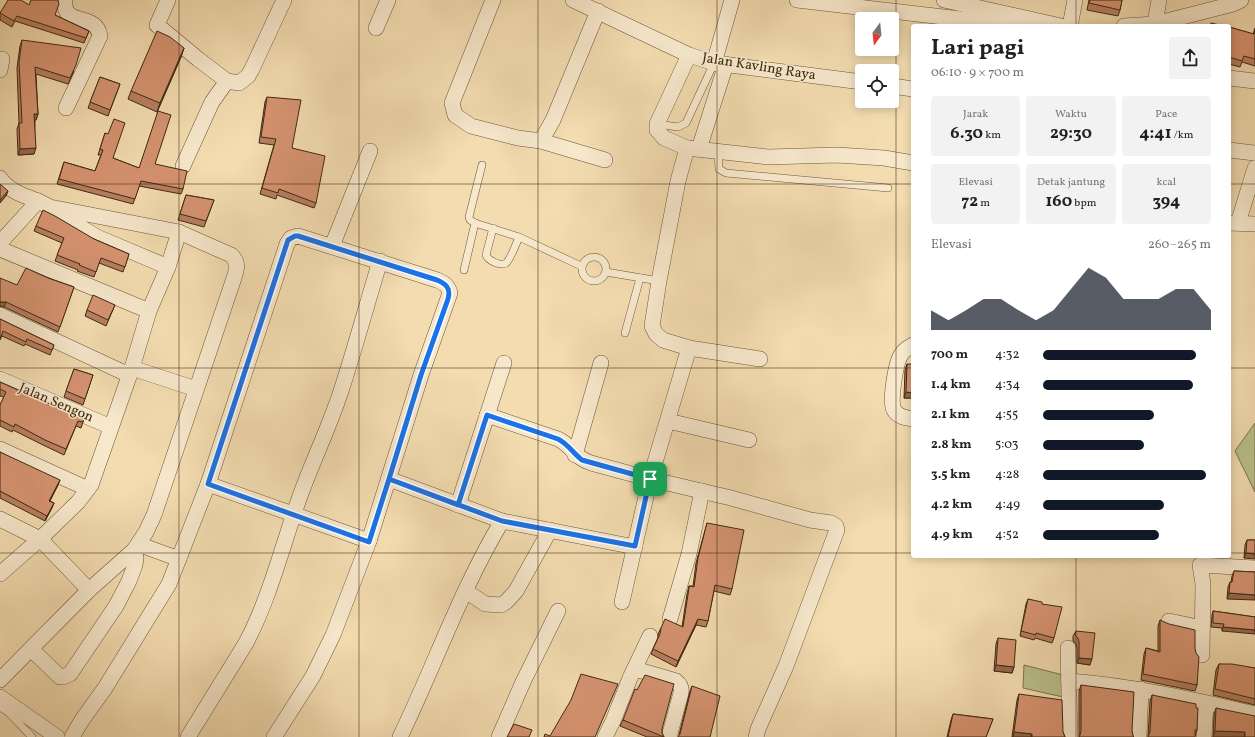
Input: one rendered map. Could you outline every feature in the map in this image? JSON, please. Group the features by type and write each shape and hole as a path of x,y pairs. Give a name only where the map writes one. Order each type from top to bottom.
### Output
{"street":[{"path":"65,0 65,8 67,13 71,16 94,24 99,30 100,36 66,108"},
{"path":"168,0 157,25 227,81 239,83 248,76 284,0"},
{"path":"376,28 388,0"},
{"path":"493,0 452,103 455,116 471,126 518,138 541,141 605,160"},
{"name":"Jalan Kavling Raya","path":"573,0 689,55 720,63 855,81"},
{"path":"732,0 720,63 693,149 678,181 652,326 656,334 663,340 689,348 760,359"},
{"path":"797,0 979,15 1050,24"},
{"path":"944,0 979,15"},
{"path":"1070,24 1075,0"},
{"path":"1159,0 1155,24 1236,1"},
{"path":"541,141 553,120 598,12"},
{"path":"689,55 657,124 657,130 664,138 693,149 768,157 837,155 884,158 911,163"},
{"path":"1231,78 1255,81"},
{"path":"183,166 212,102 227,81"},
{"path":"899,87 911,89"},
{"path":"1231,150 1255,153"},
{"path":"332,246 370,151"},
{"path":"1255,168 1234,223 1255,224"},
{"path":"0,178 10,189 44,204 179,232 231,255 236,259 237,265 234,278 154,515 146,532 136,547 89,590 0,680"},
{"path":"0,243 44,204"},
{"path":"44,204 97,237 168,267"},
{"path":"0,574 40,539 78,502 88,489 111,428 149,311 168,267 179,232"},
{"path":"72,737 82,720 105,688 169,584 208,484 288,240 298,236 437,280 445,283 450,292 421,375 369,542 333,635 313,676 274,737"},
{"path":"0,249 149,311"},
{"path":"188,737 255,627 282,556 309,470 340,392 380,261"},
{"path":"0,315 130,372 196,389"},
{"path":"911,347 906,348 900,356 892,401 893,409 898,415 911,419"},
{"path":"622,602 650,479 689,348"},
{"path":"458,505 504,363"},
{"path":"575,455 601,364"},
{"name":"Jalan Sengon","path":"0,379 111,428"},
{"path":"487,415 558,439 564,442 575,455 586,461 650,479 731,498 836,526 837,530 789,659 758,729 756,737"},
{"path":"668,421 749,440"},
{"path":"0,449 88,489"},
{"path":"389,479 502,521 635,546"},
{"path":"208,484 369,542"},
{"path":"670,619 689,554 702,491"},
{"path":"0,519 40,539 89,590"},
{"path":"400,737 486,547 502,521"},
{"path":"466,591 485,604 500,605 506,602 516,591 550,530"},
{"path":"136,547 179,559"},
{"path":"31,649 60,677 70,674 116,606 130,581 135,564 136,547"},
{"path":"1202,655 1203,584 1200,561 1255,568"},
{"path":"499,737 523,682 558,611"},
{"path":"1169,621 1202,628"},
{"path":"605,737 650,636"},
{"path":"1068,648 1070,737"},
{"path":"635,669 676,681 680,684 682,688 681,693 669,737"},
{"path":"1069,681 1142,689 1255,714"},
{"path":"1139,737 1142,689"},
{"path":"0,697 57,737"},
{"path":"1204,737 1206,702"}],"lane":[{"path":"657,124 678,127 686,123 720,63"},
{"path":"718,151 719,169 726,173 888,188"},
{"path":"482,165 469,217 470,220 519,237 581,266"},
{"path":"464,270 475,223"},
{"path":"493,228 486,255 490,260 501,264 506,263 519,237"},
{"path":"596,257 604,262 606,272 600,280 591,281 583,275 581,266 587,258 596,257"},
{"path":"606,272 659,281"},
{"path":"626,333 640,278"},
{"path":"0,707 8,712 32,737"}],"green space":[{"path":"1255,423 1255,492 1235,451"},
{"path":"1024,665 1067,676 1063,697 1023,688"}],"building":[{"path":"8,0 21,0 29,5 31,0 58,0 59,4 55,15 89,31 86,38 17,16 14,21 0,13"},
{"path":"1090,0 1122,0 1120,10 1089,3"},
{"path":"1231,28 1254,34 1255,30 1255,59 1244,56 1242,61 1231,58"},
{"path":"157,31 170,37 184,48 160,103 131,91"},
{"path":"22,40 81,48 70,78 35,67 38,114 34,114 36,148 20,149 19,123 22,123 19,62"},
{"path":"100,77 120,84 110,110 90,102"},
{"path":"267,97 301,100 292,148 325,156 316,203 279,189 278,193 262,188 276,139 261,137"},
{"path":"158,111 171,115 155,164 187,171 183,189 141,181 135,199 59,179 64,162 95,171 103,150 100,149 105,133 108,134 114,119 125,123 113,158 139,168"},
{"path":"0,184 8,191 0,200"},
{"path":"186,195 214,200 206,221 180,214"},
{"path":"43,210 94,239 129,254 125,267 101,258 96,272 57,255 64,238 36,226"},
{"path":"26,268 48,278 74,287 60,327 6,302 0,302 0,278 17,285"},
{"path":"93,295 115,305 108,320 87,310"},
{"path":"0,319 54,345 52,350 27,339 26,342 3,331 0,337"},
{"path":"907,364 911,364 911,393 906,392"},
{"path":"74,369 93,375 85,399 66,391"},
{"path":"0,382 84,419 83,422 78,421 66,449 15,424 14,427 0,420 0,405 6,392 0,389"},
{"path":"0,452 60,480 49,501 54,503 47,516 0,491"},
{"path":"707,523 744,530 732,589 715,585 708,621 698,619 678,661 653,649 665,619 683,627 689,586 694,587 698,558"},
{"path":"1247,540 1255,540 1255,554 1246,553"},
{"path":"1234,571 1255,572 1255,595 1229,593 1230,582 1232,582"},
{"path":"1028,599 1042,602 1042,604 1062,607 1054,638 1021,631"},
{"path":"1213,611 1255,617 1255,630 1223,627 1224,624 1213,623"},
{"path":"1160,620 1169,624 1195,630 1195,649 1199,657 1197,685 1143,674 1146,648 1160,652"},
{"path":"1076,631 1095,633 1092,659 1079,658 1079,642 1075,635"},
{"path":"998,638 1016,640 1014,667 996,665"},
{"path":"1219,664 1232,664 1255,668 1255,699 1215,689"},
{"path":"581,674 618,684 595,737 544,737 545,734 550,736 571,700"},
{"path":"645,675 674,684 662,729 664,737 623,720 635,689 637,690"},
{"path":"1081,685 1134,692 1132,731 1134,737 1079,737 1081,731"},
{"path":"692,686 720,696 710,737 678,737"},
{"path":"1019,694 1062,700 1063,732 1065,737 1032,737 1032,734 1014,732"},
{"path":"1152,695 1196,704 1196,708 1198,708 1197,730 1195,730 1195,737 1148,737 1150,732"},
{"path":"1216,708 1255,716 1255,737 1245,737 1245,732 1215,731"},
{"path":"953,714 993,719 986,737 948,737"},
{"path":"514,724 532,730 529,737 507,737"}],"route":[{"path":"650,479 582,460 575,455 569,446 558,439 487,415 458,505 424,492 389,479 421,375 450,292 445,283 437,280 332,246 295,236 288,240 208,484 369,542 389,479 458,505 502,521 635,546 650,479"}]}
